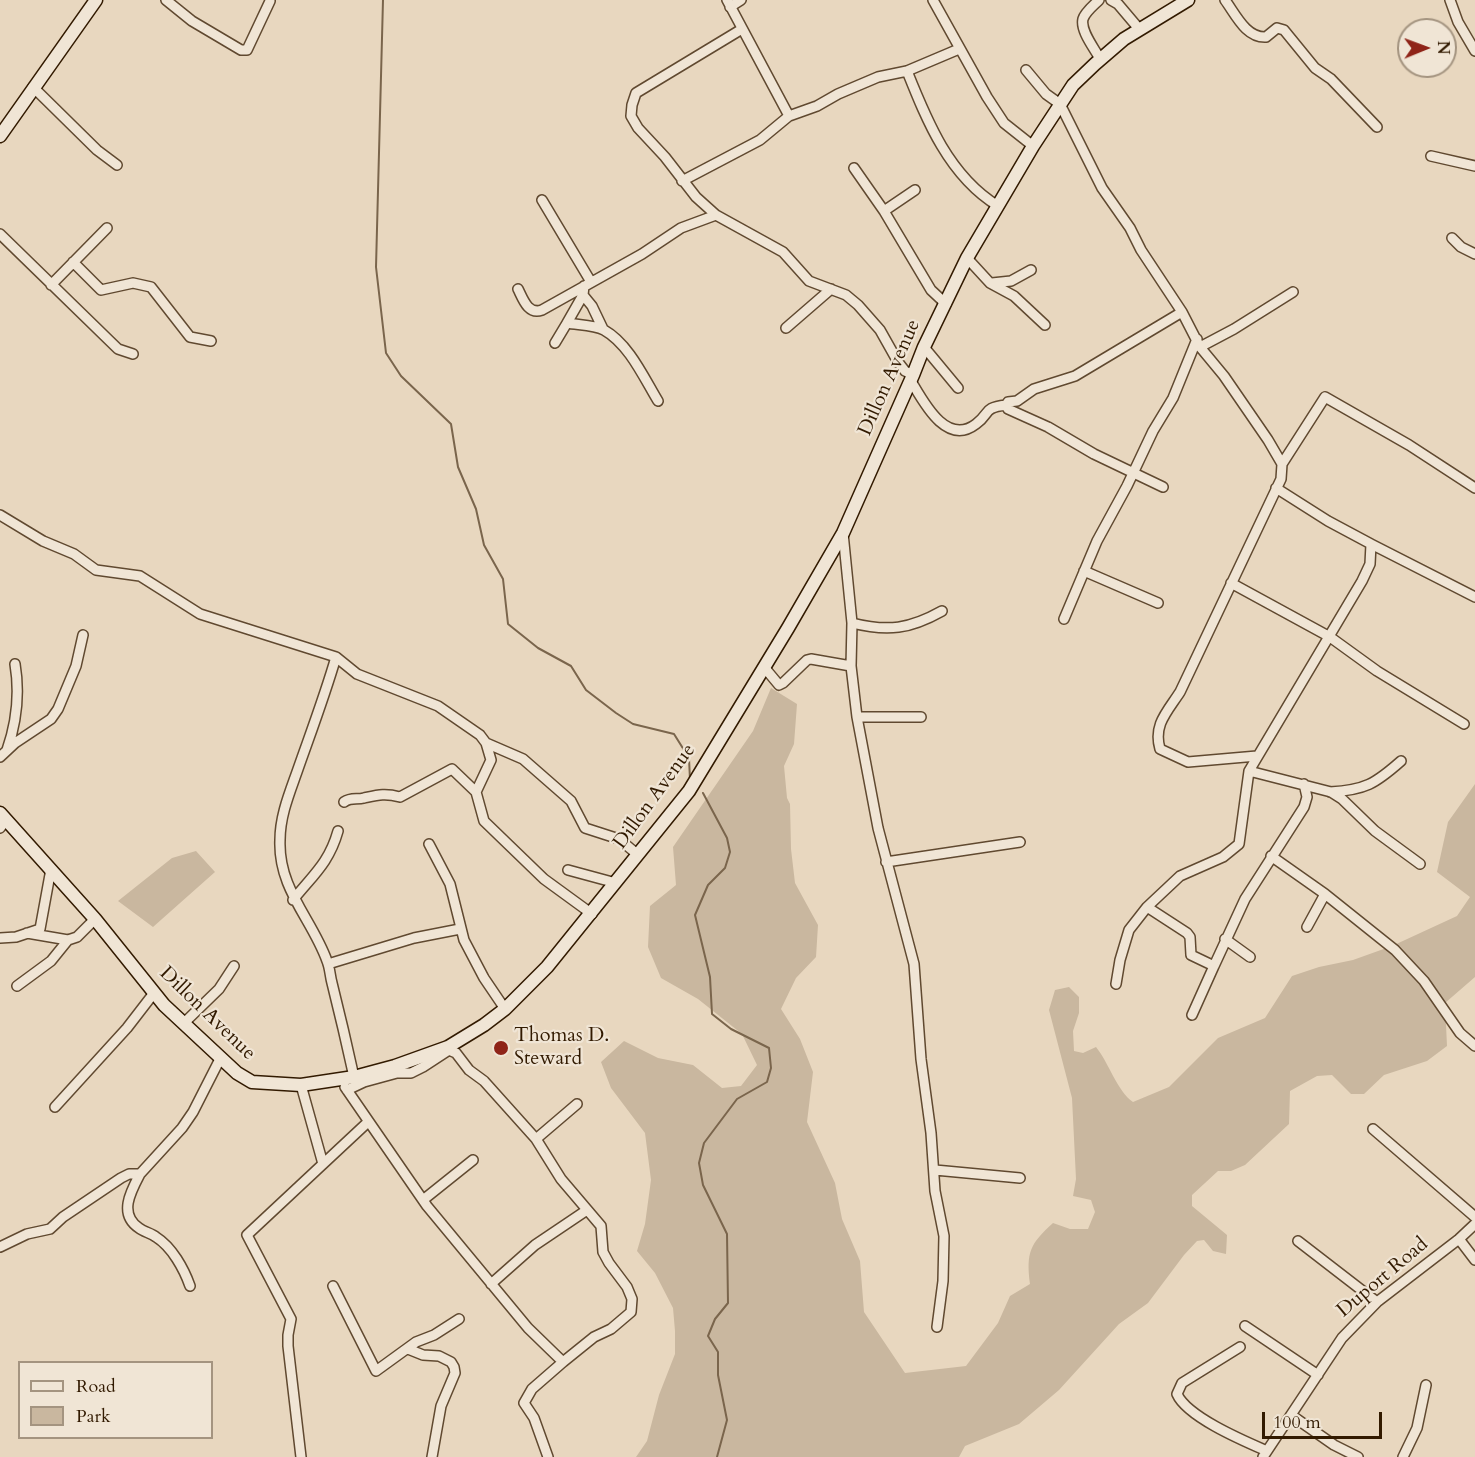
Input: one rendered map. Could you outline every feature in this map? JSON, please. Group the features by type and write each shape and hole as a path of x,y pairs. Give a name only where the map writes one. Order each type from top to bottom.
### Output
{"street":[{"path":"0,136 96,0"},
{"path":"166,0 192,21 241,50 247,50 270,1"},
{"path":"741,0 728,3 789,116"},
{"path":"933,0 959,49 1004,123 1033,146"},
{"path":"1099,0 1083,20 1085,32 1100,59"},
{"path":"1111,0 1118,4 1140,30"},
{"name":"Dillon Avenue","path":"2,820 51,869 154,993 237,1073 252,1082 301,1085 348,1082 448,1047 484,1025 505,1009 548,967 689,791 843,532 924,347 968,258 1033,146 1073,85 1100,59 1140,30 1188,0"},
{"path":"1225,0 1246,29 1256,37 1266,38 1277,28 1284,30 1315,68 1331,79 1377,127"},
{"path":"1450,0 1458,22 1475,51"},
{"path":"742,29 636,93 631,116 638,128 665,157 682,181 716,215 783,252 809,281 846,295 870,318 880,330 898,362 912,378 932,416 953,430 963,430 976,424 988,409 1017,401 1034,389 1075,376 1182,312"},
{"path":"682,181 760,140 789,116 817,106 838,94 878,77 907,71 959,49"},
{"path":"1026,70 1046,94 1060,105 1102,188 1130,228 1141,250 1182,312 1199,343 1250,412 1282,464"},
{"path":"907,71 921,106 948,157 981,196 998,206"},
{"path":"33,87 97,150 117,165"},
{"path":"1431,156 1475,166"},
{"path":"854,168 884,211 931,290 946,304"},
{"path":"884,211 915,190"},
{"path":"542,200 586,287 603,329 630,355 658,401"},
{"path":"518,289 526,304 537,312 586,287 681,228 716,215"},
{"path":"51,285 107,228"},
{"path":"0,234 118,349 133,354"},
{"path":"1452,238 1461,247 1475,254"},
{"path":"968,258 990,283 1014,296 1045,326"},
{"path":"73,262 101,290 133,283 151,287 190,338 211,341"},
{"path":"990,283 1011,280 1030,270"},
{"path":"555,343 586,287"},
{"path":"786,328 831,289"},
{"path":"1064,619 1084,571 1199,343 1234,329 1293,292"},
{"path":"567,323 603,329"},
{"path":"924,347 958,388"},
{"path":"1257,756 1188,762 1160,749 1158,728 1180,692 1281,479 1282,464 1325,397 1409,445 1475,488"},
{"path":"1006,405 1008,409 1048,427 1094,454 1163,487"},
{"path":"1276,489 1328,521 1475,597"},
{"path":"0,515 43,541 74,554 96,570 140,576 200,614 336,657 357,674 438,705 480,735 486,743 491,760 476,792"},
{"path":"843,532 852,623 851,666 857,717 878,828 914,964 919,1041 936,1191 944,1236 943,1281 937,1326"},
{"path":"1116,984 1129,930 1147,907 1180,876 1223,857 1239,844 1249,771 1330,637 1370,564 1371,544"},
{"path":"1084,571 1158,603"},
{"path":"1231,583 1330,637 1377,670 1464,724"},
{"path":"1466,592 1475,587"},
{"path":"852,623 883,629 910,626 942,611"},
{"path":"3,754 51,719 58,709 76,666 83,635"},
{"path":"336,657 283,818 279,841 284,871 293,900 320,942 328,964 348,1082 369,1122 423,1200 528,1328 563,1362"},
{"path":"764,667 778,685 807,660 851,666"},
{"path":"3,754 15,725 17,711 18,681 15,664"},
{"path":"857,717 921,717"},
{"path":"486,743 523,759 571,801 585,828 619,839 637,854"},
{"path":"1330,792 1367,786 1401,761"},
{"path":"344,802 349,799 366,798 379,794 400,797 452,769 476,792 484,821 544,879 592,914"},
{"path":"1249,771 1330,792 1342,799 1375,831 1420,864"},
{"path":"1192,1015 1245,899 1305,807 1307,797 1305,784"},
{"path":"293,900 322,867 333,849 338,831"},
{"path":"886,862 1020,842"},
{"path":"429,844 450,884 460,929 484,978 505,1009"},
{"path":"1271,856 1325,894 1395,950 1424,981 1460,1033 1475,1046"},
{"path":"0,938 16,937 40,928 51,869"},
{"path":"568,870 616,883"},
{"path":"1307,927 1325,894"},
{"path":"1147,907 1190,937 1191,955 1214,966"},
{"path":"27,933 68,940 76,937 95,920"},
{"path":"328,964 414,938 460,929"},
{"path":"1225,939 1250,957"},
{"path":"17,986 51,962 68,940"},
{"path":"184,1023 219,989 234,966"},
{"path":"55,1107 127,1028 154,993"},
{"path":"348,1082 364,1082 397,1073 411,1072 449,1050 456,1053 536,1139 561,1179 601,1226 603,1251 627,1287 633,1307 631,1312 611,1329 594,1337 531,1389 524,1403 534,1418 548,1457"},
{"path":"190,1286 186,1273 158,1237 138,1228 131,1220 127,1198 140,1174 182,1128 193,1112 221,1057"},
{"path":"301,1085 323,1164"},
{"path":"536,1139 577,1104"},
{"path":"301,1457 288,1346 291,1319 247,1235 369,1122"},
{"path":"1373,1129 1475,1217"},
{"path":"423,1200 473,1160"},
{"path":"935,1170 1020,1178"},
{"path":"0,1247 27,1234 50,1229 63,1217 121,1178 129,1174 140,1174"},
{"path":"491,1284 535,1245 587,1210"},
{"name":"Duport Road","path":"1265,1454 1342,1338 1377,1302 1475,1224"},
{"path":"1459,1239 1475,1260"},
{"path":"1298,1241 1377,1302"},
{"path":"333,1286 376,1371 459,1319"},
{"path":"1245,1326 1318,1375"},
{"path":"1240,1347 1182,1383 1177,1394 1180,1400 1213,1425 1265,1454"},
{"path":"408,1349 423,1355 440,1356 451,1362 454,1367 455,1373 441,1406 432,1457"},
{"path":"1403,1457 1418,1428 1426,1385"},
{"path":"1291,1415 1334,1445 1359,1457"}],"green space":[{"path":"771,688 797,704 794,744 784,766 787,798 790,804 791,849 795,883 818,925 816,957 796,978 781,1009 800,1039 813,1072 807,1122 835,1183 842,1219 860,1261 864,1312 905,1373 966,1366 998,1323 1010,1296 1030,1284 1029,1256 1039,1237 1053,1223 1070,1229 1088,1229 1095,1212 1091,1200 1073,1196 1076,1179 1072,1098 1049,1010 1055,990 1069,987 1079,997 1079,1013 1073,1031 1074,1051 1083,1053 1096,1047 1127,1097 1133,1102 1169,1087 1218,1038 1265,1018 1292,976 1319,967 1353,960 1392,946 1457,916 1470,897 1437,872 1448,822 1475,784 1475,977 1445,1003 1447,1046 1427,1061 1384,1075 1364,1094 1351,1094 1332,1075 1317,1076 1290,1091 1289,1124 1245,1165 1231,1171 1218,1171 1192,1195 1192,1206 1227,1235 1226,1254 1213,1251 1204,1240 1197,1241 1148,1303 1119,1324 1059,1390 1019,1424 965,1446 959,1457 636,1457 647,1441 659,1395 675,1354 673,1308 655,1273 637,1251 645,1224 651,1180 645,1133 611,1088 601,1062 624,1041 658,1058 693,1065 722,1088 741,1086 757,1065 742,1034 698,999 661,978 648,947 650,906 676,885 673,847 753,731"},
{"path":"196,851 215,872 153,927 118,901 172,858"}],"waterway":[{"path":"383,0 376,267 386,353 401,376 451,424 458,467 476,509 484,545 503,579 508,624 538,648 571,666 586,690 616,713 633,724 674,734 689,758 690,780"},
{"path":"703,793 727,838 730,852 725,868 708,885 695,915 710,977 712,1014 731,1029 769,1048 771,1068 767,1082 737,1099 704,1143 699,1163 703,1185 727,1234 728,1303 715,1319 708,1336 718,1352 718,1375 727,1420 717,1457"}],"place":[{"name":"Thomas D. Steward","path":"501,1048"}]}
